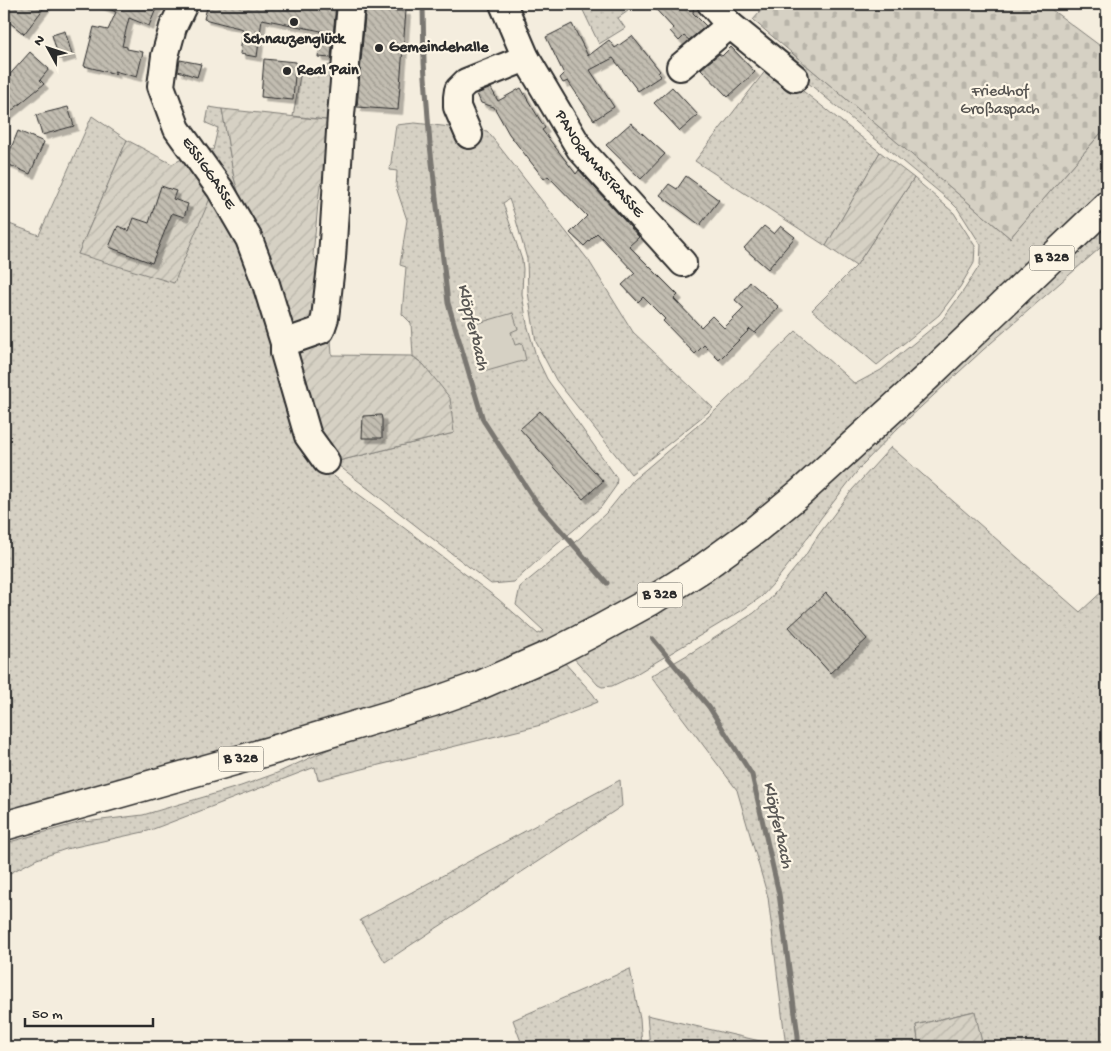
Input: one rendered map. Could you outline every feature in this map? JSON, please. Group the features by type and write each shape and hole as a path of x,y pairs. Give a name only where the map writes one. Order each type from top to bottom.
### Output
{"main road":[{"name":"B 328","path":"4,826 270,751 433,702 478,686 551,654 651,601 754,531 800,493 926,378 1107,205"}],"street":[{"name":"ESSIGGASSE","path":"184,4 171,34 165,56 161,86 177,129 220,189 249,239 266,284 284,343 284,353 308,436 326,461"},
{"path":"284,343 321,330 325,318 332,258 341,115 351,4"},
{"name":"PANORAMASTRASSE","path":"503,4 526,58 580,149 683,263"},
{"path":"711,4 730,26 794,78"},
{"path":"680,67 730,26"},
{"path":"470,136 458,107 458,90 466,82 526,58"}],"green space":[{"path":"580,4 623,4 628,11 618,18 625,28 599,44"},
{"name":"Friedhof Großaspach","path":"767,4 1044,4 1107,51 1107,126 1010,238 753,20"},
{"path":"791,52 1010,238 1107,126 1107,191 892,396 726,540 596,621 451,686 4,812 4,222 39,235 92,116 127,140 78,254 214,189 239,236 321,463 335,477 498,599 538,634 544,631 516,605 520,587 581,537 608,511 633,480 716,410 796,331 855,384 881,370 942,320 980,265 981,245 958,209 783,62"},
{"path":"340,61 334,121 293,116 300,76"},
{"path":"770,65 880,152 826,246 695,161"},
{"path":"209,107 222,109 234,178 248,223 197,146 213,150 218,128 206,123"},
{"path":"222,109 334,121 329,176 320,184 313,255 322,267 314,323 290,330 253,239 234,178"},
{"path":"415,123 487,131 589,261 633,332 713,408 631,474 556,380 536,342 528,292 527,259 509,199 503,203 522,260 522,294 527,324 536,356 547,379 617,478 616,486 601,507 514,582 491,584 334,462 454,433 424,365 413,356 411,323 402,314 406,267 400,265 407,220 396,187 397,171 390,170 396,125"},
{"path":"127,140 172,164 190,155 214,189 174,283 78,254"},
{"path":"880,152 914,178 856,266 826,246"},
{"path":"914,178 954,213 975,246 974,263 960,287 939,315 877,365 812,310 856,266"},
{"path":"1107,218 1107,242 983,350 897,429 863,464 821,518 793,559 761,597 631,677 612,686 602,687 598,685 571,655 603,640"},
{"path":"513,313 518,329 511,332 515,345 522,343 526,360 487,371 475,324"},
{"path":"331,340 332,355 412,356 424,365 450,398 454,433 334,462 312,434 293,352 313,344"},
{"path":"891,447 1080,612 1107,587 1107,1047 983,1047 974,1011 916,1025 919,1047 786,1047 768,897 737,790 651,676 754,613 770,599 805,556 852,490"},
{"path":"562,660 598,702 541,725 318,780 315,767 148,831 66,849 37,859 10,873 6,843 85,821 143,815 241,786 277,773 353,738"},
{"path":"620,780 622,806 385,962 360,920"},
{"path":"630,969 640,1019 642,1047 523,1047 513,1020"},
{"path":"975,1011 983,1047 919,1047 916,1025"},
{"path":"647,1015 786,1047 650,1047"}],"building":[{"path":"4,4 47,4 24,34 4,18"},
{"path":"97,4 158,4 149,26 129,18 122,46 127,47 127,49 143,52 137,77 84,66 94,27 108,30 116,12"},
{"path":"208,4 336,4 331,58 318,57 321,31 262,19 257,57 240,54 243,29 204,19"},
{"path":"366,4 395,4 395,11 406,11 398,110 357,107"},
{"path":"651,4 694,4 693,13 706,26 689,40 684,36 679,41 670,31 673,28"},
{"path":"572,24 588,56 609,40 615,48 632,36 660,71 658,73 661,76 638,91 613,58 590,70 614,107 594,120 568,81 563,83 560,78 564,74 546,37"},
{"path":"65,31 72,55 59,59 52,35"},
{"path":"731,47 755,72 728,97 701,69 719,54 722,56"},
{"path":"30,52 49,69 40,80 44,84 4,117 4,81"},
{"path":"264,59 296,62 293,100 261,97"},
{"path":"180,60 201,64 197,77 178,71"},
{"path":"672,87 698,115 680,131 654,103"},
{"path":"491,88 498,101 521,88 545,128 542,130 576,174 579,170 639,237 629,246 678,295 674,299 701,327 712,316 724,328 744,308 735,300 750,282 779,307 755,333 750,329 719,360 704,345 695,354 643,297 638,302 622,285 635,273 597,233 584,246 570,233 587,216 548,176 544,179 509,134 494,107 481,103 477,94"},
{"path":"68,107 74,126 42,135 36,115"},
{"path":"631,123 665,154 641,179 606,145"},
{"path":"18,131 44,142 30,174 5,163"},
{"path":"686,176 719,200 700,225 660,195 669,184 677,189"},
{"path":"161,186 176,191 173,199 188,204 184,217 172,213 152,263 109,247 118,226 129,231 134,218 149,223"},
{"path":"764,226 774,234 781,226 795,237 768,269 744,248"},
{"path":"540,411 603,481 583,499 520,429"},
{"path":"381,415 382,438 362,438 363,416"},
{"path":"826,593 867,639 830,673 789,627"}],"waterway":[{"name":"Klöpferbach","path":"423,4 424,63 430,145 448,303 483,420 536,502 607,583"},
{"name":"Klöpferbach","path":"653,639 709,707 752,775 779,894 798,1047"}],"place":[{"name":"Schnauzenglück","path":"294,22"},
{"name":"Gemeindehalle","path":"379,48"},
{"name":"Real Pain","path":"287,71"}]}
